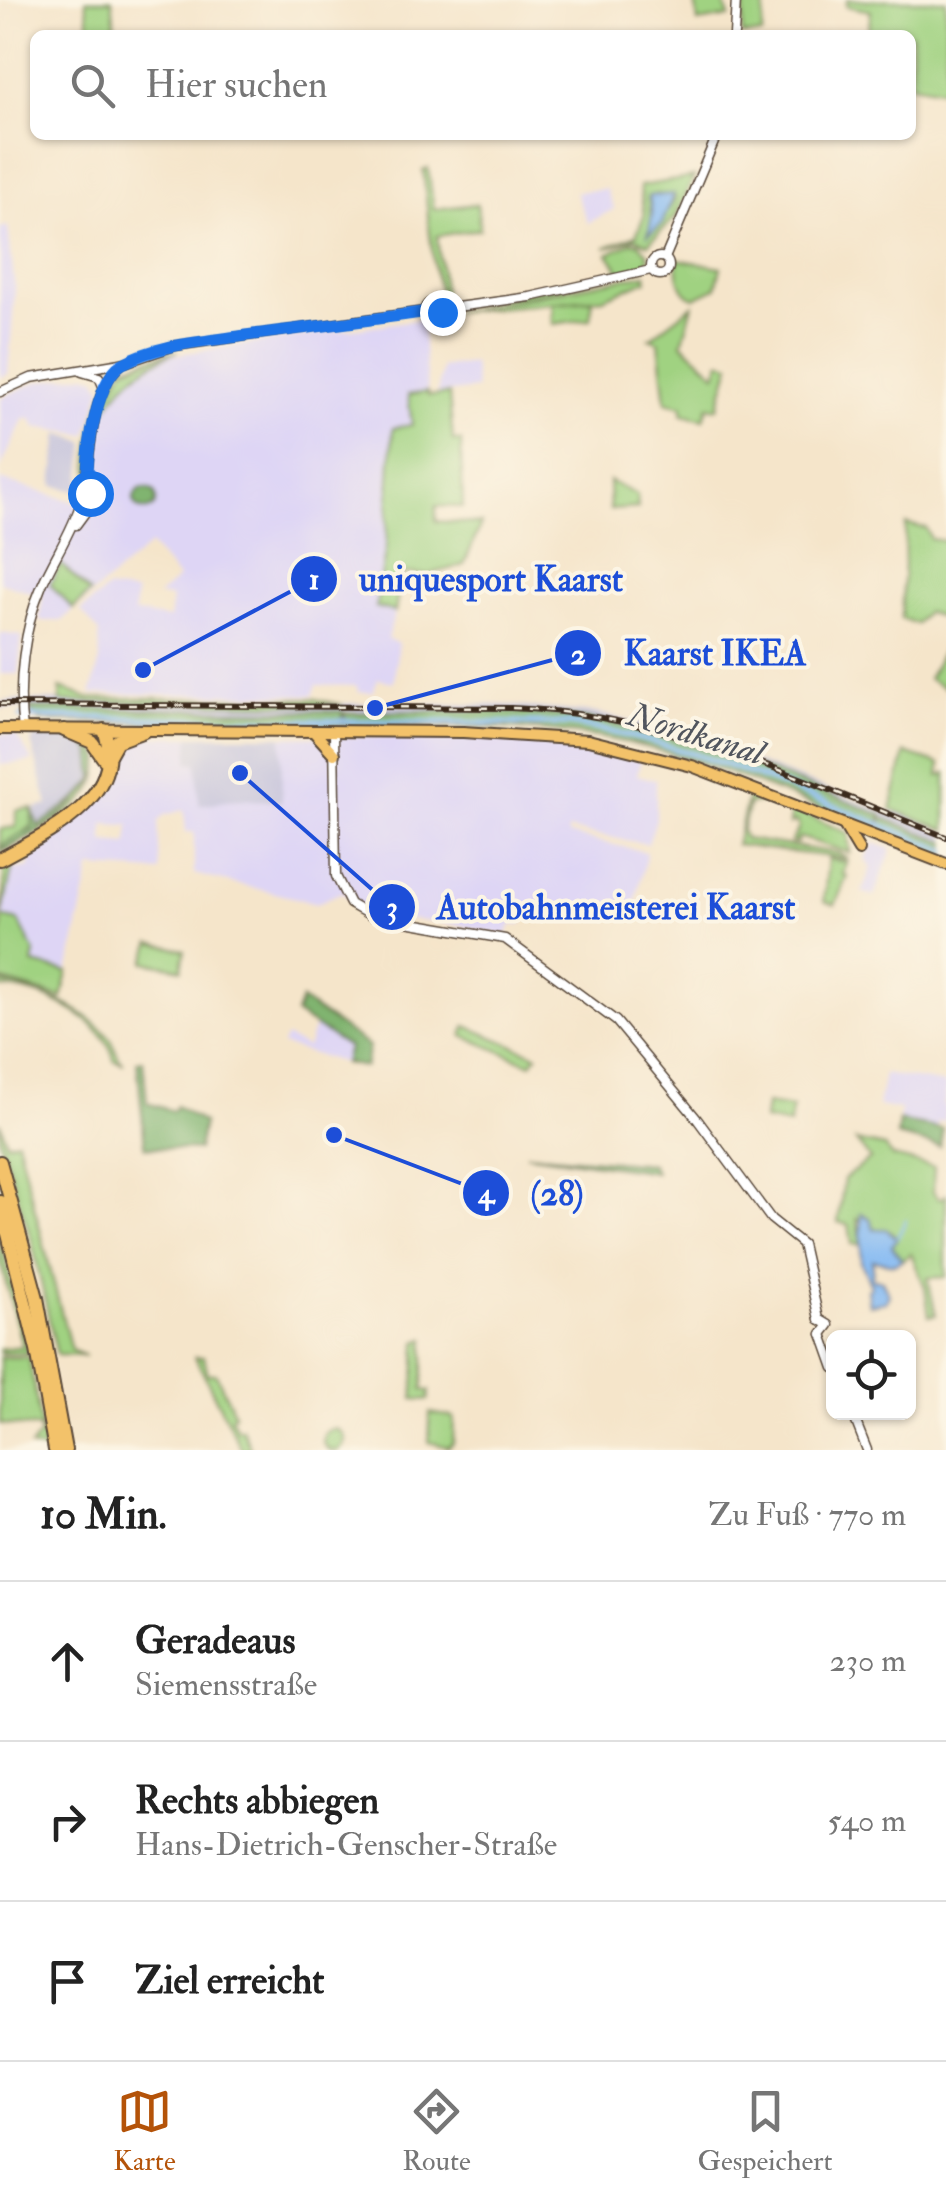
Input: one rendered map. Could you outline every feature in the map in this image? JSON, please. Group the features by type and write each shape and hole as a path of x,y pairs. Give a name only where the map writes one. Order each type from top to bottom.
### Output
{"highway":[{"path":"58,730 92,742 105,763"},
{"path":"0,860 75,812 99,791 105,763 104,730"},
{"path":"105,763 117,741 144,731"},
{"path":"0,1162 65,1450"},
{"path":"0,1202 44,1356 53,1450"}],"main road":[{"path":"4,729 25,724 58,730 518,733 612,744 692,766 946,864"},
{"path":"310,731 322,736 334,754"},
{"path":"843,824 859,850"}],"street":[{"path":"734,30 736,0"},
{"path":"664,258 716,140"},
{"path":"652,270 654,259 664,258"},
{"path":"652,270 658,275 666,274 669,267 664,258"},
{"path":"0,392 31,378 127,362 174,346 425,312 434,318 442,309 530,297 652,270"},
{"path":"25,724 22,709 32,616 81,500 94,421 105,390 114,370 127,362"},
{"path":"105,390 106,372 112,364"},
{"path":"67,371 95,374 105,390"},
{"path":"69,533 87,510 102,506 92,498 86,479"},
{"path":"334,731 336,871 350,904 371,916 505,939 616,1021 697,1118 772,1220 802,1244 819,1318 814,1329 822,1334 826,1345"},
{"path":"855,1420 867,1450"}],"shaded area":[{"path":"606,189 614,209 588,223 575,192"},
{"path":"8,226 15,290 8,374 0,378 0,228"},
{"path":"422,319 427,392 409,395 412,425 393,428 386,546 377,606 395,612 387,639 398,643 394,682 378,679 373,692 358,692 357,686 317,685 313,695 91,694 100,660 99,632 81,611 107,589 136,593 134,613 169,619 172,598 158,596 178,578 150,545 61,621 39,621 43,596 0,582 0,480 89,506 95,491 99,422 114,393 130,375 159,357"},
{"path":"473,363 476,389 437,394 442,367"},
{"path":"87,374 96,377 102,387 87,435 35,427 31,418 24,418 0,470 0,398 36,382"},
{"path":"59,433 86,442 80,489 75,491 53,485"},
{"path":"0,633 22,636 18,674 0,674"},
{"path":"0,702 504,705 597,713 681,733 884,811 903,814 946,834 946,841 679,739 577,717 504,712 0,708"},
{"path":"0,734 15,734 33,761 0,765"},
{"path":"36,735 58,735 83,742 91,750 96,768 88,789 37,827 35,808 48,805 31,742"},
{"path":"190,736 282,736 282,802 239,799 199,805 197,763 188,762"},
{"path":"514,736 587,745 641,757 637,775 656,780 656,819 648,844 568,830 568,835 647,852 635,903 613,901 610,920 527,915 522,924 512,924 506,936 460,925 371,915 342,892 317,903 194,874 194,832 186,832 184,810 164,815 158,822 160,872 91,868 68,972 32,964 2,917 12,869 30,868 30,851 102,798 110,785 116,751 137,737","holes":["104,824 130,825 128,844 104,842"]},
{"path":"873,843 892,849 874,896 862,892 871,868 865,859"},
{"path":"315,1024 348,1047 344,1063 282,1045 286,1037 307,1048"},
{"path":"884,1074 946,1084 946,1102 941,1103 946,1105 944,1122 938,1121 937,1128 899,1121 901,1110 878,1106"}],"green space":[{"path":"86,0 112,0 115,30 89,30"},
{"path":"695,0 723,0 729,17 698,22"},
{"path":"847,0 946,0 946,90 916,85 916,30 869,30 871,11 846,6"},
{"path":"749,3 765,5 762,30 742,30 744,7"},
{"path":"428,168 434,209 477,204 480,229 437,236 445,301 440,293 431,240 423,170"},
{"path":"694,177 675,218 648,244 635,238 605,248 636,235 644,216 640,186","holes":["657,194 675,198 666,213 652,220 648,198"]},
{"path":"632,242 639,243 649,255 646,267 529,295 451,306 620,271 608,254"},
{"path":"677,259 721,267 716,288 695,298 690,296 680,283"},
{"path":"646,274 647,280 603,298 454,312"},
{"path":"593,300 590,319 553,324 552,303"},
{"path":"693,305 682,343 716,374 721,361 731,364 718,408 708,406 704,419 682,414 683,406 666,402 659,342 650,338"},
{"path":"178,351 132,378 114,396 99,422 106,399 96,429 92,490 91,445 98,411 110,382 118,371 111,393 123,369"},
{"path":"427,392 428,396 449,394 453,441 461,441 463,507 436,506 436,521 481,524 464,565 427,575 402,573 395,612 376,607 386,546 393,428 412,425 408,395"},
{"path":"609,481 637,495 638,508 610,510"},
{"path":"145,488 153,491 153,507 145,510 137,507 134,499 137,491"},
{"path":"906,524 926,528 931,539 946,541 946,619 926,612 916,624 901,618"},
{"path":"61,564 90,593 73,609 50,584"},
{"path":"946,644 946,688 928,679"},
{"path":"60,688 88,698 315,699 343,705 60,702"},
{"path":"28,708 343,711 343,726 40,721"},
{"path":"345,713 552,715 634,728 742,761 882,815 876,831 714,768 614,740 514,728 345,726"},
{"path":"58,735 77,738 89,746 98,766 97,775 88,748 76,739"},
{"path":"58,735 88,743 99,756 94,778 91,750 83,742"},
{"path":"905,753 940,764 939,776 946,773 946,830 891,809"},
{"path":"96,780 69,812 0,854 0,829 16,827 16,810 32,808 33,825 3,849 59,816"},
{"path":"749,793 768,801 749,804 742,831 745,839 838,853 848,859 736,845"},
{"path":"80,796 43,828 3,849 3,844 32,828 32,808 38,826"},
{"path":"791,808 848,833 850,853 799,837 797,843 791,842 799,828 797,822 790,824"},
{"path":"883,818 946,842 946,859 878,832"},
{"path":"828,859 847,862 843,874 847,876 835,905 824,902"},
{"path":"4,867 12,869 2,916"},
{"path":"2,917 19,921 35,953 33,964 68,972 62,998 0,980"},
{"path":"151,943 185,950 182,969 145,962"},
{"path":"0,983 44,995 87,1017 109,1037 124,1064 114,1060 108,1045 85,1019 33,993 0,988"},
{"path":"301,1000 369,1046 365,1067 344,1063 348,1047 296,1014"},
{"path":"466,1026 537,1055 531,1064 463,1036"},
{"path":"143,1060 147,1103 173,1111 176,1106 203,1123 198,1150 145,1147 137,1061"},
{"path":"766,1104 792,1108 790,1125 764,1120"},
{"path":"899,1121 943,1129 940,1147 897,1136"},
{"path":"0,1122 7,1143 17,1140 71,1350 85,1356 57,1355 32,1242 0,1139"},
{"path":"856,1141 884,1147 893,1157 934,1167 933,1192 939,1199 946,1195 946,1277 928,1278 936,1315 929,1316 925,1287 911,1254 902,1260 891,1245 896,1238 890,1231 877,1230 857,1218 861,1244 852,1244 849,1225 838,1222 844,1179 870,1159"},
{"path":"526,1154 651,1164 655,1172"},
{"path":"0,1236 28,1353 0,1353 0,1349 22,1346 0,1260"},
{"path":"425,1339 423,1390 430,1391 429,1400 414,1399 417,1342"},
{"path":"0,1357 29,1357 45,1450 30,1447 40,1435 39,1428 0,1424"},
{"path":"195,1357 204,1357 208,1374 216,1374 235,1414 231,1417 237,1430 242,1429 251,1450 242,1450"},
{"path":"430,1413 454,1417 453,1443 448,1447 429,1442"},
{"path":"334,1429 344,1436 342,1448 326,1448 326,1432"}],"water":[{"path":"674,194 662,224 648,235 652,215 649,196"},
{"path":"861,1214 870,1218 874,1229 886,1229 897,1238 892,1246 902,1260 894,1264 873,1260 872,1279 882,1280 889,1295 885,1302 869,1305 867,1289 871,1286 861,1262"}],"waterway":[{"name":"Nordkanal","path":"21,717 570,724 714,761 946,851"},
{"path":"897,1238 906,1220"}],"railway":[{"path":"0,704 511,708 568,713 624,722 733,753 946,837"}],"place":[{"name":"uniquesport Kaarst","path":"143,670"},
{"name":"Kaarst IKEA","path":"375,708"},
{"name":"Autobahnmeisterei Kaarst","path":"240,773"},
{"name":"(28)","path":"334,1135"}],"route":[{"path":"90,493 86,479 94,421 112,375 122,364 174,346 425,312 434,318 442,312"}]}
